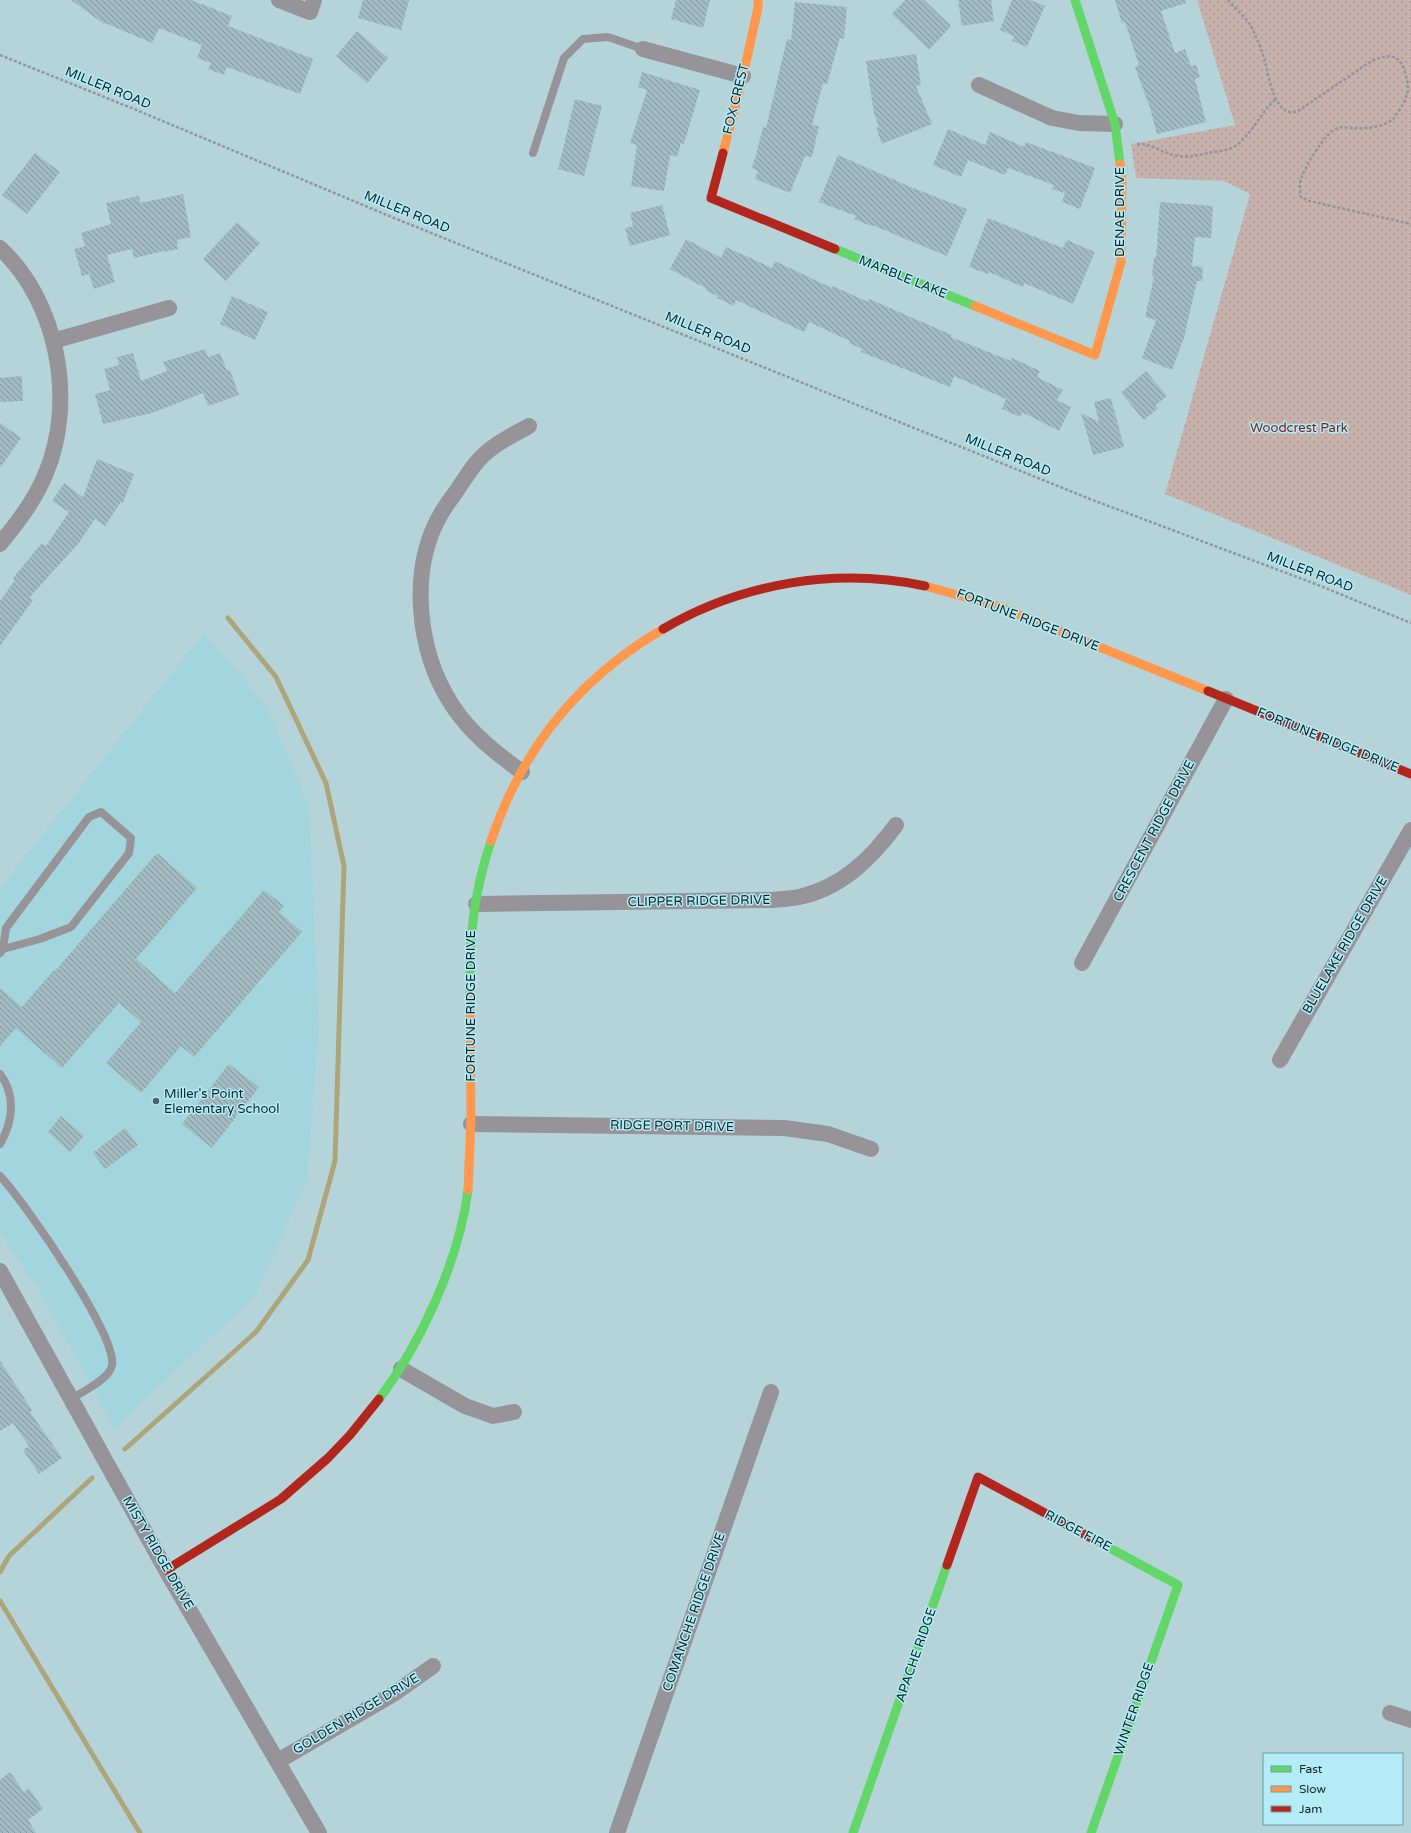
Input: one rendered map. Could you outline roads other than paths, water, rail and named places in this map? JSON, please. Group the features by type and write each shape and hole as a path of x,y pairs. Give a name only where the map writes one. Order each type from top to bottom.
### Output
{"street":[{"path":"279,0 312,6"},
{"name":"FOX CREST","path":"711,198 743,76 758,8 758,0"},
{"name":"DENAE DRIVE","path":"1075,0 1115,124 1122,183 1121,262 1095,355"},
{"path":"643,49 743,76"},
{"path":"979,85 1052,118 1079,123 1115,124"},
{"name":"MARBLE LAKE","path":"711,198 1095,355"},
{"path":"0,248 10,257 37,295 53,341 60,380 60,411 58,430 53,452 37,493 24,514 0,544"},
{"path":"53,341 169,308"},
{"path":"522,772 478,737 452,706 442,688 428,650 422,617 421,590 427,550 442,512 477,462 501,441 529,426"},
{"name":"FORTUNE RIDGE DRIVE","path":"166,1570 278,1501 320,1466 345,1442 377,1404 401,1369 418,1340 435,1304 454,1252 467,1192 471,1124 471,927 480,875 492,834 507,795 550,725 578,693 609,665 642,640 678,620 716,603 766,587 804,580 842,577 880,578 916,583 958,592 998,606 1411,774"},
{"name":"CRESCENT RIDGE DRIVE","path":"1082,963 1226,699"},
{"name":"CLIPPER RIDGE DRIVE","path":"476,904 771,900 798,898 829,886 857,869 881,847 896,825"},
{"name":"BLUELAKE RIDGE DRIVE","path":"1280,1060 1411,830"},
{"name":"RIDGE PORT DRIVE","path":"471,1124 784,1128 828,1134 871,1149"},
{"name":"MISTY RIDGE DRIVE","path":"0,1271 166,1570 278,1761 318,1833"},
{"path":"401,1369 465,1406 492,1416 514,1412"},
{"name":"COMANCHE RIDGE DRIVE","path":"617,1833 771,1392"},
{"name":"RIDGE FIRE","path":"978,1477 1178,1585"},
{"name":"APACHE RIDGE","path":"853,1833 978,1477"},
{"name":"WINTER RIDGE","path":"1091,1833 1178,1585"},
{"name":"GOLDEN RIDGE DRIVE","path":"278,1761 395,1693 433,1666"},
{"path":"1390,1712 1411,1720"}],"lane":[{"path":"533,153 564,58 583,38 608,37 643,49"},
{"path":"101,812 131,838 129,853 71,926 40,939 1,951 6,928 89,817 101,812"},
{"path":"0,1074 4,1079 10,1096 12,1114 7,1133 0,1144"},
{"path":"0,1176 63,1262 99,1322 111,1350 112,1366 108,1375 71,1399"}],"waterway":[{"path":"125,1449 256,1332 308,1260 335,1161 344,866 326,783 276,677 228,618"},
{"path":"0,1572 9,1556 92,1478"},
{"path":"0,1601 140,1833"}],"place":[{"name":"Miller's Point Elementary School","path":"156,1101"}],"park label":[{"name":"Woodcrest Park","path":"1299,428"}]}
